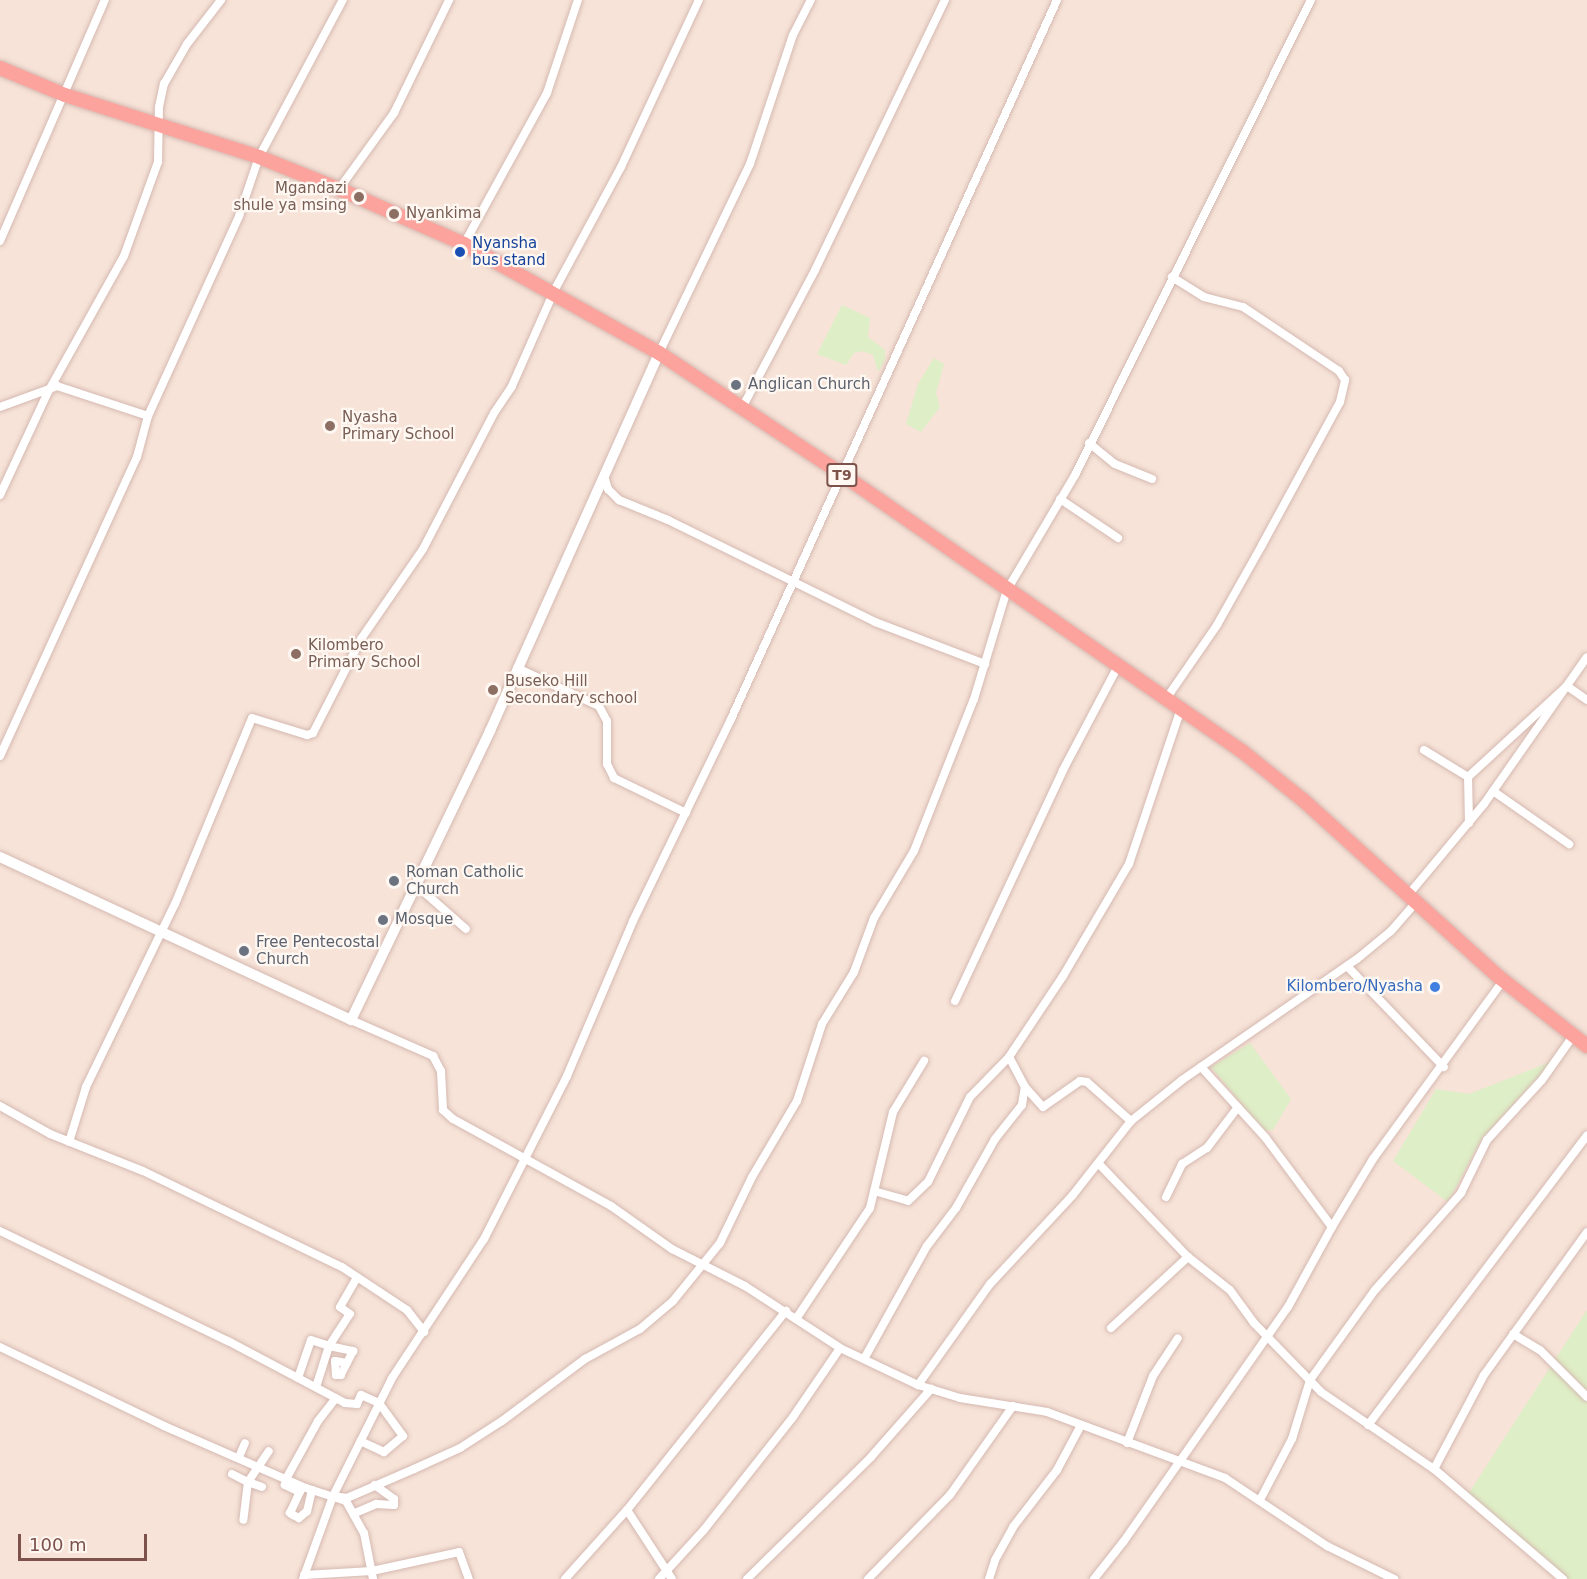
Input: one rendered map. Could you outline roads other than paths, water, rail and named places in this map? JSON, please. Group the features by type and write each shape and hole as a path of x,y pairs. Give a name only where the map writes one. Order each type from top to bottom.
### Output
{"highway":[{"name":"T9","path":"0,68 65,95 258,157 339,189 464,244 554,291 659,353 839,473 1181,709 1303,800 1413,897 1503,981 1587,1046"}],"street":[{"path":"0,241 105,0"},
{"path":"0,495 48,392 124,256 158,162 161,125 159,107 164,84 187,44 221,0"},
{"path":"0,756 137,457 148,416 239,216 258,157 343,0"},
{"path":"339,189 394,113 449,0"},
{"path":"464,244 547,93 579,0"},
{"path":"69,1142 90,1077 122,1006 161,934 252,718 307,735 313,733 361,639 423,549 494,413 512,386 554,291 621,167 699,0"},
{"path":"351,1020 417,886 518,668 659,353 750,164 793,35 811,0"},
{"path":"742,408 816,270 945,0"},
{"path":"469,1579 459,1552 373,1575 303,1577 333,1496 379,1403 484,1239 525,1162 839,473 929,288 1057,0"},
{"path":"333,1496 347,1498 460,1448 585,1359 640,1329 672,1301 720,1243 752,1177 797,1101 822,1024 854,972 874,918 914,851 985,664 1007,590 1060,499 1089,443 1311,0"},
{"path":"1166,699 1216,625 1262,545 1340,402 1345,380 1339,371 1243,307 1204,297 1172,277"},
{"path":"0,407 48,392 57,386 73,389 148,416"},
{"path":"1089,443 1115,464 1152,479"},
{"path":"603,475 608,489 619,500 792,580 875,622 985,664"},
{"path":"1060,499 1118,538"},
{"path":"918,1385 990,1284 1099,1164 1131,1121 1202,1067 1347,966 1391,931 1413,897 1493,791 1587,657"},
{"path":"955,1001 1063,770 1118,666"},
{"path":"518,668 599,706 607,721 607,764 614,778 686,813"},
{"path":"1567,686 1587,700"},
{"path":"1469,823 1468,777 1567,686"},
{"path":"874,1191 908,1201 928,1182 970,1097 1009,1057 1100,918 1129,864 1181,709"},
{"path":"1424,750 1468,777"},
{"path":"1493,791 1569,844"},
{"path":"0,857 161,934 433,1056 441,1071 443,1110 525,1162 611,1206 672,1249 786,1311 840,1348 918,1385 960,1398 1047,1412 1178,1463 1225,1478 1261,1498 1327,1546 1394,1579"},
{"path":"417,886 466,929"},
{"path":"1347,966 1444,1067"},
{"path":"1094,1579 1178,1463 1265,1334 1308,1275 1332,1227 1373,1158 1444,1067 1503,981"},
{"path":"1261,1498 1292,1439 1310,1380 1375,1290 1461,1194 1487,1140 1542,1080 1573,1036"},
{"path":"1009,1057 1025,1087 1043,1107 1080,1081 1087,1082 1131,1121"},
{"path":"796,1319 846,1249 870,1208 893,1112 924,1061"},
{"path":"1202,1067 1238,1107 1332,1227"},
{"path":"864,1359 927,1246 956,1208 995,1138 1022,1105 1025,1087"},
{"path":"0,1106 69,1142 174,1185 280,1240 321,1256 407,1310 424,1332"},
{"path":"1166,1197 1182,1164 1207,1148 1238,1107"},
{"path":"1368,1425 1587,1135"},
{"path":"1099,1164 1188,1257 1230,1290 1265,1334 1321,1392 1434,1469 1563,1579"},
{"path":"0,1231 336,1398 357,1404 361,1395 379,1403 404,1436 384,1452 360,1441"},
{"path":"1434,1469 1484,1375 1587,1232"},
{"path":"1112,1328 1188,1257"},
{"path":"316,1387 329,1346 350,1314 340,1307 357,1278"},
{"path":"565,1579 627,1510 786,1311"},
{"path":"1513,1334 1540,1350 1587,1397"},
{"path":"1127,1443 1153,1376 1178,1338"},
{"path":"298,1378 311,1340 353,1351 347,1363"},
{"path":"0,1347 164,1426 239,1456 312,1490 346,1501 355,1514 373,1575"},
{"path":"659,1579 793,1417 840,1348"},
{"path":"747,1579 864,1465 932,1389"},
{"path":"312,1490 307,1511 299,1518 290,1513 300,1492 285,1485 286,1479 318,1421 336,1398"},
{"path":"868,1579 950,1495 1013,1406"},
{"path":"989,1579 995,1560 1013,1527 1057,1470 1081,1425"},
{"path":"239,1456 245,1443"},
{"path":"243,1520 248,1482 269,1451"},
{"path":"232,1474 262,1487"},
{"path":"355,1514 376,1504 394,1505 394,1499 375,1485"},
{"path":"627,1510 665,1572 672,1579"}],"place":[{"name":"Mgandazi shule ya msing","path":"359,197"},
{"name":"Nyankima","path":"394,214"},
{"name":"Nyansha bus stand","path":"460,252"},
{"name":"Anglican Church","path":"736,385"},
{"name":"Nyasha Primary School","path":"330,426"},
{"name":"Kilombero Primary School","path":"296,654"},
{"name":"Buseko Hill Secondary school","path":"493,690"},
{"name":"Roman Catholic Church","path":"394,881"},
{"name":"Mosque","path":"383,920"},
{"name":"Free Pentecostal Church","path":"244,951"},
{"name":"Kilombero/Nyasha","path":"1435,987"}]}
